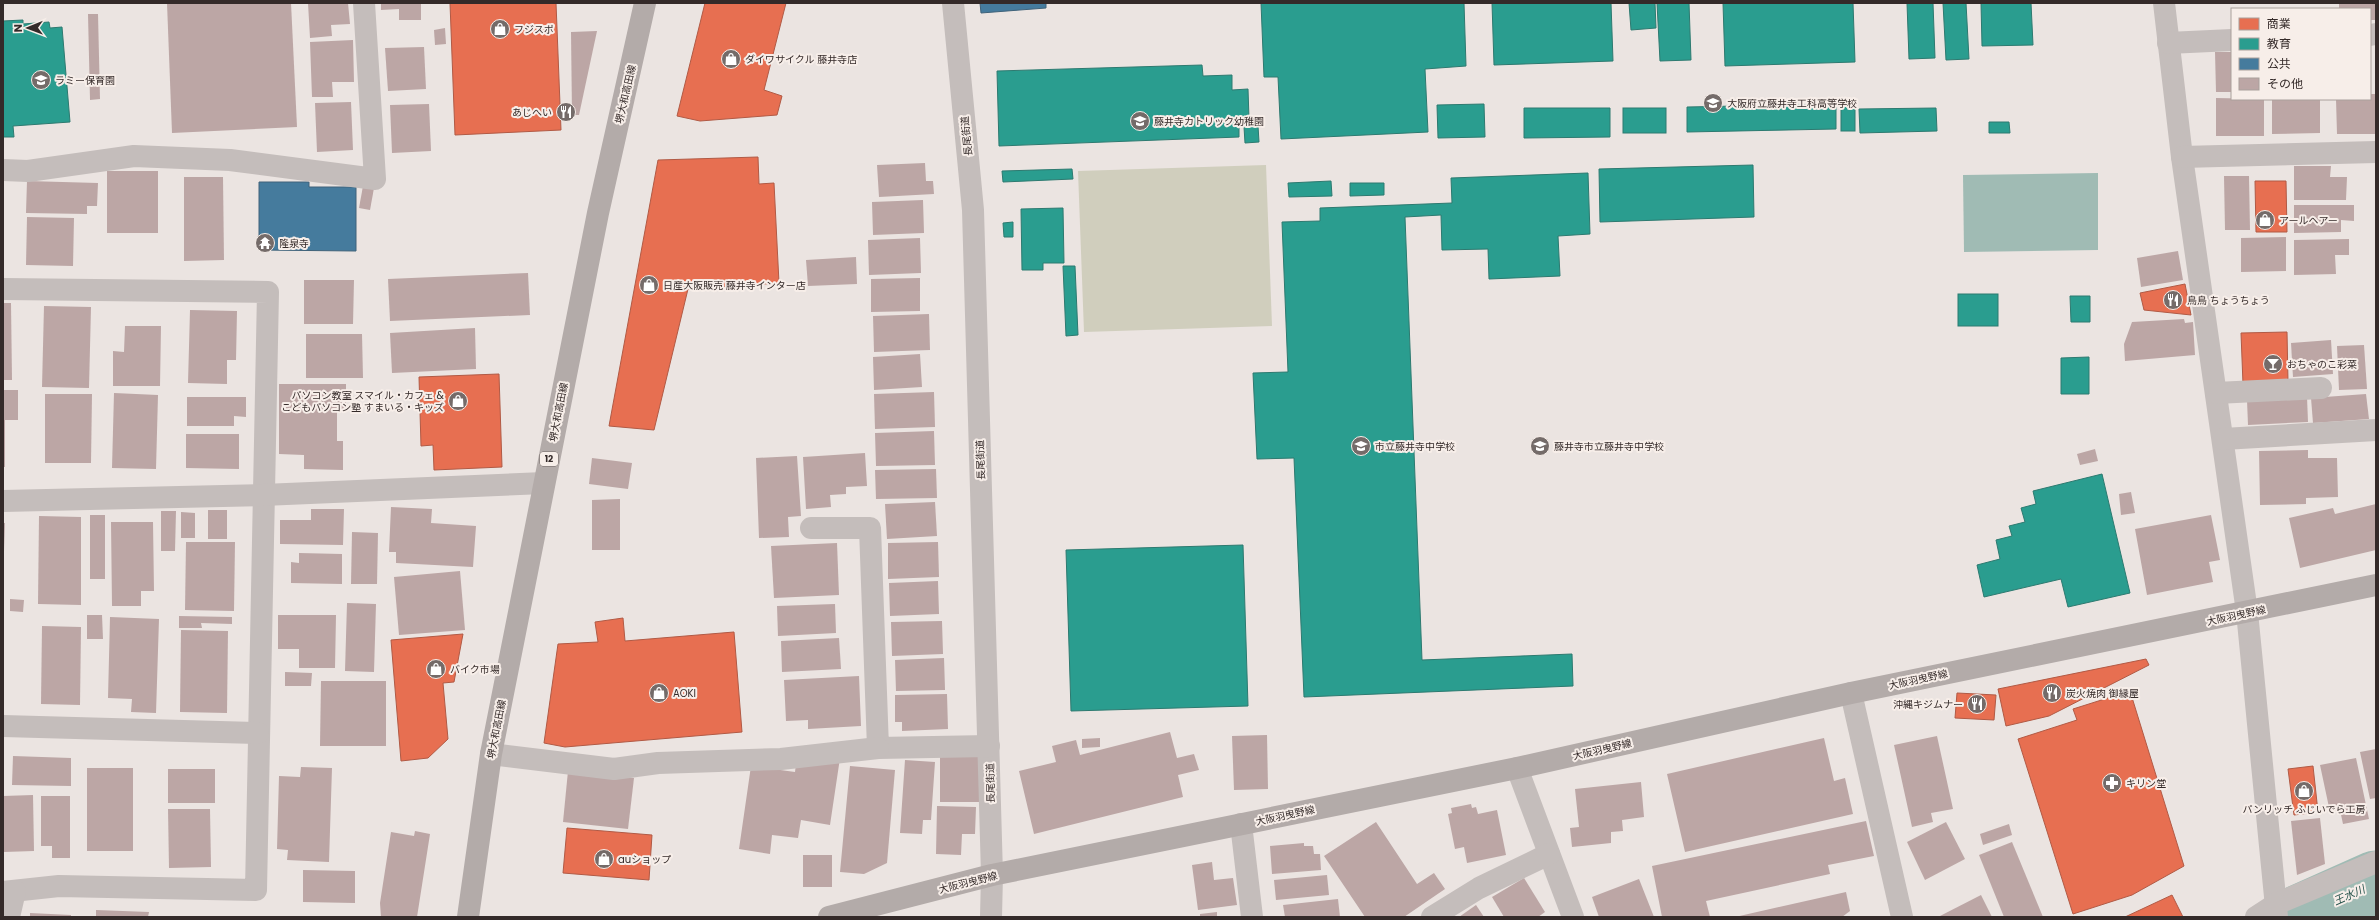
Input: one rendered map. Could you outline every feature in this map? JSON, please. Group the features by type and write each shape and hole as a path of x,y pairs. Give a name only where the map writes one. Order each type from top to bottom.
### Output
{"main road":[{"name":"堺大和高田線","path":"468,917 491,754 598,213 645,3"},
{"name":"大阪羽曳野線","path":"829,917 992,875 1517,768 1850,693 2376,585"}],"street":[{"path":"3,170 28,171 134,156 230,160 375,179 364,3"},
{"name":"長尾街道","path":"952,3 973,210 989,746 992,875 991,917"},
{"path":"2164,3 2182,157 2247,612 2276,911"},
{"path":"2168,43 2231,40"},
{"path":"2182,157 2376,152"},
{"path":"3,289 268,292 256,890 59,886 9,891 9,917"},
{"path":"2216,392 2321,388"},
{"path":"2223,439 2376,430"},
{"path":"3,501 263,495 544,483"},
{"path":"811,528 870,528 878,748"},
{"path":"1850,693 1902,917"},
{"path":"3,726 258,733"},
{"path":"491,754 614,769 658,763 781,759 878,748 989,746"},
{"path":"1517,768 1574,917"},
{"path":"1241,824 1252,917"},
{"path":"1432,917 1479,888 1549,854"},
{"path":"2256,917 2276,911 2376,862"}],"shaded area":[{"path":"1266,165 1272,326 1084,332 1078,171"}],"water":[{"path":"2098,173 2098,250 1964,252 1963,175"}],"building: 商業":[{"path":"450,3 556,3 561,130 455,135"},
{"path":"705,3 786,3 764,90 782,96 777,115 700,121 677,116"},
{"path":"758,157 759,184 774,183 779,283 688,289 654,430 609,426 658,160"},
{"path":"2255,181 2286,181 2287,232 2256,232"},
{"path":"2185,284 2191,315 2144,310 2140,293"},
{"path":"2287,332 2288,382 2243,384 2241,333"},
{"path":"499,374 502,467 434,470 433,445 421,446 419,377"},
{"path":"623,618 625,641 734,632 742,732 565,747 544,743 558,644 598,642 595,622"},
{"path":"463,634 454,682 443,683 448,739 428,758 401,761 391,640"},
{"path":"2146,659 2149,665 2049,716 2006,726 1998,689"},
{"path":"2130,691 2184,866 2132,895 2073,914 2018,739 2077,720 2073,709"},
{"path":"1957,693 1996,695 1994,720 1955,718"},
{"path":"2313,766 2318,812 2294,815 2288,769"},
{"path":"567,828 652,835 649,880 563,873"},
{"path":"2172,895 2183,917 2125,917"}],"building: 教育":[{"path":"1261,3 1464,3 1466,66 1425,69 1428,132 1281,139 1278,77 1264,77"},
{"path":"1492,3 1611,3 1613,61 1494,65"},
{"path":"1629,3 1655,3 1656,28 1631,30"},
{"path":"1657,3 1689,3 1691,60 1660,61"},
{"path":"1723,3 1853,3 1855,62 1725,66"},
{"path":"1907,3 1933,3 1935,58 1909,59"},
{"path":"1943,3 1966,3 1969,59 1946,60"},
{"path":"1981,3 2031,3 2033,45 1982,46"},
{"name":"ラミー保育園","path":"23,20 23,24 49,22 50,28 62,27 70,122 13,126 14,137 3,137 3,21"},
{"path":"1202,65 1203,76 1232,75 1232,90 1248,89 1249,119 1239,119 1239,137 999,146 997,71"},
{"path":"1841,100 1855,100 1855,131 1841,131"},
{"path":"1484,104 1485,137 1438,138 1437,105"},
{"path":"1836,104 1836,129 1687,132 1687,107"},
{"path":"1524,108 1610,108 1610,137 1524,138"},
{"path":"1623,108 1666,108 1666,133 1623,133"},
{"path":"1936,108 1937,131 1860,133 1859,109"},
{"path":"1989,122 2009,122 2010,133 1989,133"},
{"path":"1258,126 1259,142 1245,143 1244,127"},
{"path":"1753,165 1754,217 1600,222 1599,169"},
{"path":"1072,169 1073,179 1003,182 1002,171"},
{"path":"1588,173 1590,234 1558,236 1560,276 1489,279 1488,249 1442,250 1441,215 1405,217 1422,660 1572,654 1573,686 1304,697 1294,458 1257,459 1253,373 1288,372 1282,222 1320,221 1320,208 1452,203 1451,178"},
{"path":"1331,181 1332,196 1289,197 1288,183"},
{"path":"1350,183 1384,183 1384,195 1350,196"},
{"path":"1063,208 1064,263 1043,263 1043,270 1022,270 1021,209"},
{"path":"1013,222 1013,237 1004,237 1003,223"},
{"path":"1063,266 1075,266 1078,335 1066,336"},
{"path":"1958,294 1998,294 1998,326 1958,326"},
{"path":"2070,296 2090,296 2090,322 2071,322"},
{"path":"2089,357 2089,394 2061,394 2061,358"},
{"path":"2102,474 2130,593 2068,607 2061,579 1984,597 1977,565 2000,559 1996,540 2012,536 2009,526 2025,522 2021,508 2036,504 2033,491"},
{"path":"1243,545 1248,706 1071,711 1066,550"}],"building: 公共":[{"path":"980,3 1046,3 1046,8 981,13"},
{"path":"259,182 309,182 309,187 356,187 356,251 259,250"}],"building: その他":[{"path":"167,3 291,3 297,127 172,133"},
{"path":"308,3 348,3 350,24 331,25 332,36 310,38"},
{"path":"381,3 421,3 421,20 399,20 399,9 381,10"},
{"path":"2339,3 2376,3 2376,20 2371,20 2371,8 2339,8"},
{"path":"88,14 98,14 100,99 90,100"},
{"path":"445,28 446,44 435,45 434,30"},
{"path":"597,31 579,115 572,115 571,32"},
{"path":"353,40 354,82 332,82 333,97 312,97 310,42"},
{"path":"424,47 426,89 388,91 385,48"},
{"path":"2215,52 2231,52 2231,92 2216,92"},
{"path":"2371,94 2376,94 2376,134 2337,134 2336,100 2371,100"},
{"path":"2216,98 2231,98 2231,100 2264,100 2264,136 2216,136"},
{"path":"2272,100 2320,100 2320,133 2272,134"},
{"path":"351,102 353,150 317,152 315,103"},
{"path":"429,104 431,151 392,153 390,105"},
{"path":"925,163 926,181 933,181 934,194 879,197 877,165"},
{"path":"2294,166 2331,166 2330,177 2347,177 2346,200 2294,200"},
{"path":"107,171 158,171 158,233 107,233"},
{"path":"2224,176 2249,176 2250,230 2225,230"},
{"path":"184,177 223,177 224,260 184,261"},
{"path":"27,181 98,183 97,206 87,206 87,214 26,213"},
{"path":"363,186 374,188 370,210 359,208"},
{"path":"923,200 924,233 873,235 872,202"},
{"path":"2294,205 2354,205 2354,221 2341,220 2341,232 2294,233"},
{"path":"27,217 74,218 73,266 26,265"},
{"path":"2286,237 2286,271 2241,272 2241,238"},
{"path":"920,238 921,273 869,275 868,240"},
{"path":"2349,239 2349,255 2335,255 2336,274 2294,275 2294,240"},
{"path":"2178,251 2183,280 2141,287 2137,258"},
{"path":"856,257 857,284 808,286 806,260"},
{"path":"528,273 530,315 390,321 388,279"},
{"path":"920,278 920,311 871,312 871,279"},
{"path":"304,280 354,280 353,324 304,324"},
{"path":"3,303 11,303 12,380 3,380"},
{"path":"44,306 91,307 89,388 42,387"},
{"path":"190,310 237,311 236,360 227,360 227,384 188,383"},
{"path":"929,314 930,350 874,352 873,316"},
{"path":"2184,319 2185,323 2193,322 2195,355 2125,361 2124,344 2132,322"},
{"path":"125,326 161,326 160,386 113,386 113,351 124,352"},
{"path":"475,328 476,369 392,373 390,333"},
{"path":"306,334 362,334 363,378 306,378"},
{"path":"2331,340 2333,374 2293,377 2291,343"},
{"path":"2364,345 2367,389 2339,390 2337,346"},
{"path":"920,354 922,387 874,390 873,357"},
{"path":"279,384 346,384 346,409 337,409 337,441 343,441 343,470 304,469 304,455 279,454"},
{"path":"3,390 18,390 18,420 5,420 5,467 3,467"},
{"path":"934,392 935,427 875,429 874,394"},
{"path":"114,393 158,395 156,469 112,468"},
{"path":"45,394 92,394 91,463 45,463"},
{"path":"2366,394 2369,419 2313,423 2311,398"},
{"path":"187,397 246,397 246,417 234,416 234,426 187,426"},
{"path":"2307,397 2308,422 2248,425 2247,400"},
{"path":"934,431 935,465 876,466 875,433"},
{"path":"186,434 239,434 239,469 186,468"},
{"path":"2095,449 2098,461 2080,465 2077,454"},
{"path":"2308,450 2308,458 2337,458 2338,497 2306,498 2306,504 2260,505 2259,451"},
{"path":"865,453 867,486 846,487 846,494 830,495 831,507 806,509 803,457"},
{"path":"797,456 801,516 788,517 789,537 759,538 756,458"},
{"path":"592,458 632,463 628,489 589,484"},
{"path":"936,469 937,498 876,499 875,470"},
{"path":"2131,492 2135,513 2121,515 2119,494"},
{"path":"620,499 620,550 592,550 592,500"},
{"path":"935,502 937,536 887,539 885,504"},
{"path":"2376,504 2376,550 2300,568 2289,518 2333,508 2335,514"},
{"path":"391,507 432,509 431,523 476,526 473,567 396,563 396,552 389,552"},
{"path":"311,509 344,509 343,545 280,544 280,520 311,520"},
{"path":"208,510 227,510 227,539 208,539"},
{"path":"161,511 176,511 175,551 161,551"},
{"path":"181,512 195,513 195,538 181,538"},
{"path":"90,515 105,515 105,579 90,579"},
{"path":"2211,515 2220,560 2209,562 2213,582 2147,595 2135,529"},
{"path":"39,516 81,517 81,605 38,604"},
{"path":"111,522 153,522 154,591 141,591 141,606 112,606"},
{"path":"3,523 5,523 4,551 3,551"},
{"path":"352,532 378,533 377,584 351,584"},
{"path":"186,542 235,542 234,611 185,610"},
{"path":"938,542 939,577 888,579 888,543"},
{"path":"837,543 839,595 774,598 771,546"},
{"path":"299,553 342,554 342,584 291,583 291,562 299,563"},
{"path":"460,571 465,630 399,635 394,577"},
{"path":"938,581 939,614 890,616 889,583"},
{"path":"10,599 24,600 23,612 10,611"},
{"path":"347,603 376,604 374,672 345,671"},
{"path":"835,604 836,633 778,636 777,606"},
{"path":"87,615 102,615 103,639 87,639"},
{"path":"278,615 336,615 335,668 299,668 299,649 278,649"},
{"path":"179,616 232,617 232,624 201,623 202,628 179,628"},
{"path":"110,617 159,619 156,713 131,712 132,699 108,698"},
{"path":"942,621 943,654 892,656 891,622"},
{"path":"42,626 81,627 80,705 41,704"},
{"path":"181,630 228,631 227,713 180,712"},
{"path":"839,638 841,669 782,672 781,641"},
{"path":"944,658 945,690 896,691 895,660"},
{"path":"285,672 312,673 311,686 285,686"},
{"path":"859,676 861,726 808,729 808,720 786,721 784,680"},
{"path":"321,681 386,681 386,746 320,746"},
{"path":"947,694 948,729 902,731 902,722 895,722 895,695"},
{"path":"1170,732 1177,758 1194,754 1199,770 1178,775 1183,797 1034,834 1019,771 1056,762 1052,746 1076,740 1080,755"},
{"path":"1267,735 1268,789 1234,790 1232,736"},
{"path":"1937,736 1953,809 1931,813 1933,822 1912,827 1894,745"},
{"path":"1100,738 1100,747 1082,748 1082,739"},
{"path":"1824,738 1834,781 1845,778 1853,814 1685,852 1667,774"},
{"path":"2376,749 2376,798 2370,799 2360,752"},
{"path":"940,754 979,754 979,802 940,802"},
{"path":"13,756 71,758 71,786 12,785"},
{"path":"840,758 830,825 801,820 798,838 772,835 770,854 739,849 751,766 795,772 796,764"},
{"path":"2356,758 2369,819 2343,824 2340,810 2330,812 2320,765"},
{"path":"905,760 935,762 931,820 923,820 922,834 900,833"},
{"path":"850,766 895,770 887,863 864,874 840,872"},
{"path":"301,767 332,768 329,862 287,860 288,850 277,849 279,776 300,777"},
{"path":"87,768 133,768 133,851 87,851"},
{"path":"168,769 215,769 215,803 168,803"},
{"path":"568,771 634,778 628,829 563,822"},
{"path":"1641,782 1644,817 1622,820 1623,831 1611,832 1611,843 1572,847 1570,828 1579,827 1575,789"},
{"path":"33,795 34,851 4,852 3,796"},
{"path":"41,796 70,796 70,858 52,858 52,846 41,846"},
{"path":"1471,804 1472,808 1476,807 1478,814 1497,810 1506,855 1467,863 1464,847 1455,849 1448,814 1452,813 1451,808"},
{"path":"937,806 976,807 975,834 962,834 961,855 936,854"},
{"path":"168,809 210,809 211,867 169,868"},
{"path":"2320,818 2325,864 2297,875 2291,821"},
{"path":"1866,821 1874,856 1828,865 1830,874 1706,901 1710,917 1662,917 1652,866"},
{"path":"1376,822 1417,884 1434,873 1445,889 1404,917 1365,917 1324,856"},
{"path":"1946,822 1965,859 1925,880 1907,842"},
{"path":"2009,824 2012,835 1983,845 1980,834"},
{"path":"415,831 430,834 417,917 381,917 380,903 391,832 414,836"},
{"path":"2012,842 2043,917 2004,917 1979,855"},
{"path":"1304,843 1304,846 1313,846 1314,854 1320,854 1321,870 1272,874 1270,846"},
{"path":"803,855 832,855 832,887 803,887"},
{"path":"1212,862 1214,880 1233,878 1237,905 1198,910 1192,865"},
{"path":"303,870 355,871 355,903 303,902"},
{"path":"1327,875 1329,895 1276,900 1274,880"},
{"path":"1524,878 1545,912 1538,917 1504,917 1492,897"},
{"path":"1639,879 1654,917 1599,917 1592,897"},
{"path":"1846,892 1850,911 1842,917 1735,917"},
{"path":"1981,895 1992,917 1938,917"},
{"path":"1338,899 1340,917 1285,917 1283,905"},
{"path":"1476,905 1484,917 1459,917"},
{"path":"96,910 149,912 148,917 96,917"},
{"path":"1217,912 1217,917 1200,917 1200,914"},
{"path":"30,913 71,915 71,917 30,917"}],"waterway":[{"name":"王水川","path":"2300,917 2376,883"}],"place":[{"name":"フジスポ","path":"500,29"},
{"name":"ダイワサイクル 藤井寺店","path":"731,59"},
{"name":"ラミー保育園","path":"41,80"},
{"name":"大阪府立藤井寺工科高等学校","path":"1713,103"},
{"name":"あじへい","path":"566,112"},
{"name":"藤井寺カトリック幼稚園","path":"1140,121"},
{"name":"アールヘアー","path":"2265,220"},
{"name":"隆泉寺","path":"265,243"},
{"name":"日産大阪販売 藤井寺インター店","path":"649,285"},
{"name":"鳥鳥 ちょうちょう","path":"2173,300"},
{"name":"おちゃのこ彩菜","path":"2273,364"},
{"name":"パソコン教室 スマイル・カフェ & こどもパソコン塾 すまいる・キッズ","path":"458,401"},
{"name":"市立藤井寺中学校","path":"1361,446"},
{"name":"藤井寺市立藤井寺中学校","path":"1540,446"},
{"name":"バイク市場","path":"436,669"},
{"name":"AOKI","path":"659,693"},
{"name":"炭火焼肉 御縁屋","path":"2052,693"},
{"name":"沖縄キジムナー","path":"1977,704"},
{"name":"キリン堂","path":"2112,783"},
{"name":"パンリッチ ふじいでら工房","path":"2304,791"},
{"name":"auショップ","path":"604,859"}]}
